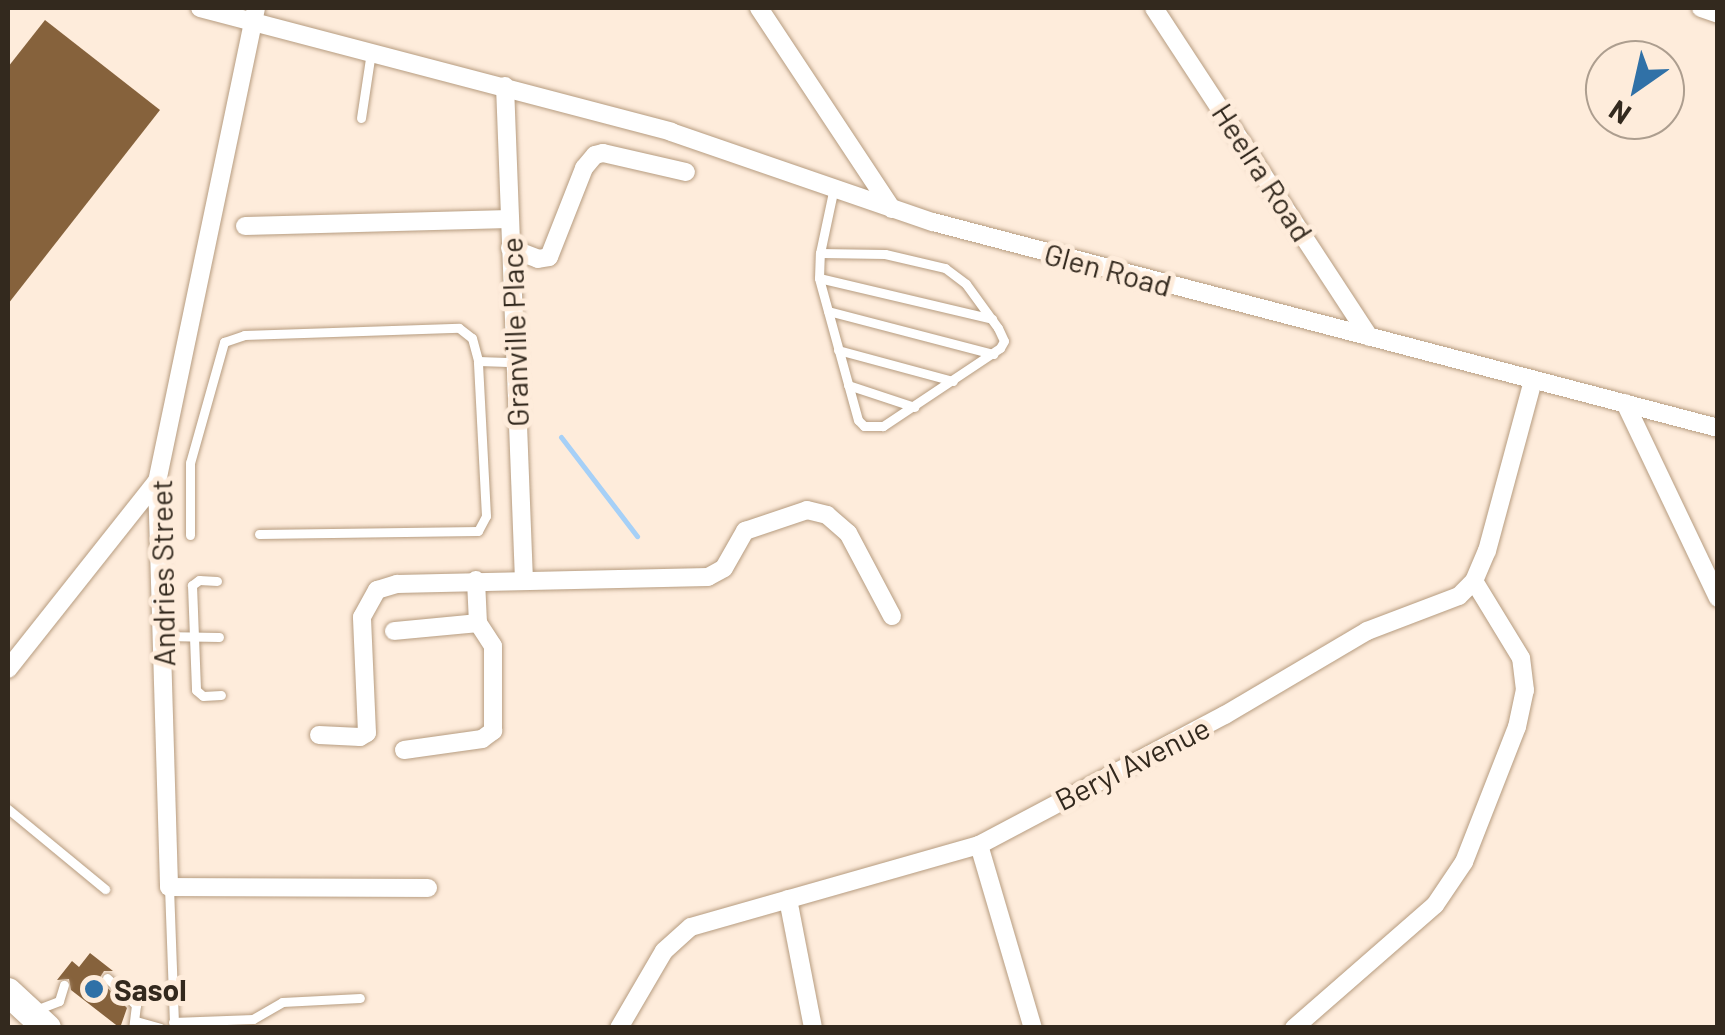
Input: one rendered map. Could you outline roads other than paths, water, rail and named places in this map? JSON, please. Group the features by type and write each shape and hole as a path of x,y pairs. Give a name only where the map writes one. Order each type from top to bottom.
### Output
{"main road":[{"path":"8,992 39,1020"}],"street":[{"name":"Glen Road","path":"200,8 254,15 371,52 689,138 892,209 1718,428"},
{"path":"760,8 892,209"},
{"name":"Heelra Road","path":"1154,8 1368,337"},
{"path":"1702,8 1718,14"},
{"name":"Andries Street","path":"170,887 157,482 254,15"},
{"name":"Granville Place","path":"506,86 524,578"},
{"path":"510,248 538,259 549,257 584,168 595,155 604,153 686,172"},
{"path":"245,226 510,220"},
{"path":"1294,1028 1434,905 1464,862 1517,728 1525,690 1521,658 1474,581 1487,552 1533,381"},
{"path":"1625,403 1718,598"},
{"path":"8,668 157,482"},
{"path":"319,735 360,737 367,733 362,617 377,590 397,584 718,575 745,531 815,510 848,533 892,616"},
{"path":"404,750 482,739 493,731 493,646 478,623 476,580"},
{"name":"Beryl Avenue","path":"619,1028 664,951 682,933 979,845 1225,715 1367,632 1450,602 1474,581"},
{"path":"394,630 478,623"},
{"path":"979,845 1033,1028"},
{"path":"170,887 428,888"},
{"path":"788,899 813,1028"}],"lane":[{"path":"362,118 371,52"},
{"path":"820,253 885,254 945,268 966,284 1004,341 994,354 914,407 868,429 858,420 819,278 820,253 834,187"},
{"path":"819,278 992,319"},
{"path":"828,311 994,354"},
{"path":"190,535 190,463 224,342 244,336 459,328 472,338 478,361 486,516 478,530 259,534"},
{"path":"838,350 953,381"},
{"path":"478,361 515,362"},
{"path":"848,386 914,407"},
{"path":"217,580 199,580 192,586 196,690 202,696 221,695"},
{"path":"162,636 219,637"},
{"path":"8,809 105,889"},
{"name":"Andries Street","path":"170,887 174,1025"},
{"path":"107,978 136,1005 135,1024 160,1028"},
{"path":"39,1020 59,1001 64,985"},
{"path":"174,1025 228,1025 254,1019 282,1002 360,998"}],"waterway":[{"path":"561,437 637,536"}],"place":[{"name":"Sasol","path":"94,989"}]}
